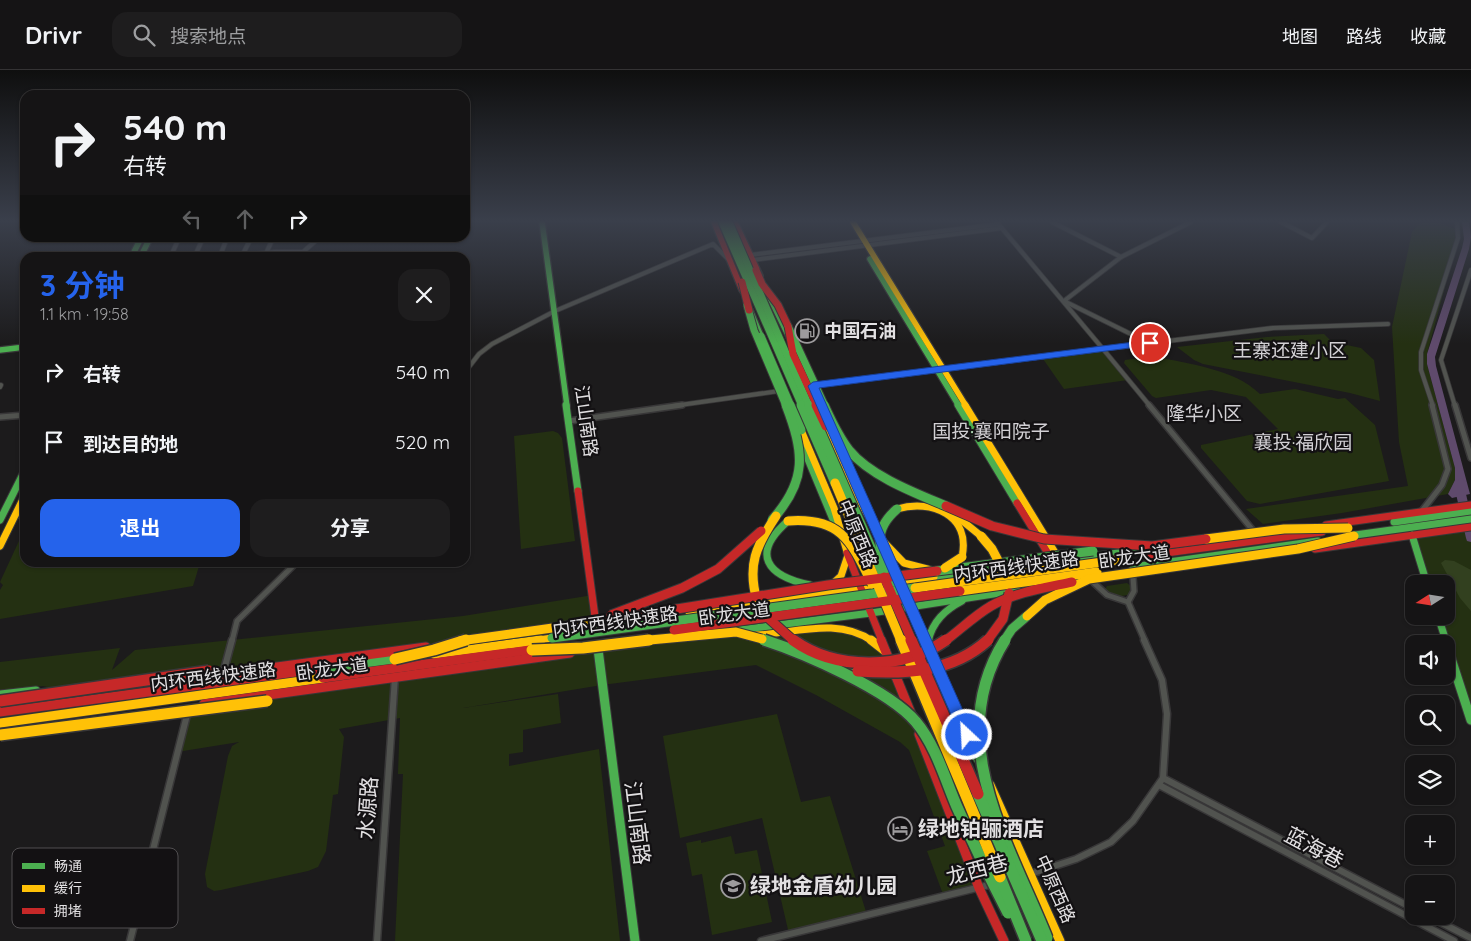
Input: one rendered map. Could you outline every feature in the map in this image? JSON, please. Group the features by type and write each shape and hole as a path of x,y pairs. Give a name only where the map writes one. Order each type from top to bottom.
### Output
{"main road":[{"name":"江山南路","path":"547,263 596,624"},
{"name":"中原西路","path":"731,263 764,343 766,359 872,613 979,888 1004,941"},
{"path":"734,263 745,291 752,325 792,426 800,452 801,463 793,493 754,550 750,569 753,590 764,614 784,633 810,650 837,658 874,662 895,660 932,649 945,641 979,613 998,602 1022,593 1298,549 1354,536"},
{"path":"743,263 1042,941"},
{"path":"743,263 1024,941"},
{"path":"532,650 583,648 714,632 736,632 780,644 843,667 883,675 907,674 941,668 968,656 992,636 1003,622 1008,608 1009,591 1004,573 992,549 981,536 952,512 861,463 848,449 836,430 778,305 762,284 752,263"},
{"name":"中原西路","path":"754,263 813,386 927,648 1060,941"},
{"path":"875,263 1057,562"},
{"path":"747,306 769,351 834,508 848,555 846,567 841,576 831,586 798,596"},
{"path":"788,326 793,354 860,501 881,539 904,563 934,571 1024,562 1042,564"},
{"path":"0,350 20,348"},
{"path":"0,520 20,480"},
{"path":"910,491 978,521 1031,536 1075,542 1152,546"},
{"path":"0,546 20,505"},
{"name":"卧龙大道","path":"0,706 899,581 1042,564 1471,505"},
{"path":"920,662 879,538 882,520 889,513 908,506 931,507 954,520 961,528 965,536 966,546 962,557 948,567 926,574"},
{"name":"内环西线快速路","path":"0,712 1471,511"},
{"path":"584,623 631,608 682,588 718,569 745,547 776,516"},
{"path":"828,585 799,585 789,582 773,570 765,549 767,540 772,532 788,521 799,518 822,520 844,534 856,551 910,663"},
{"name":"内环西线快速路","path":"0,722 1471,520"},
{"name":"卧龙大道","path":"0,731 872,613 972,597 1471,527"},
{"path":"395,659 434,650 462,640 828,585 1284,529 1348,528"},
{"path":"1412,535 1424,575"},
{"path":"1048,941 1033,901 997,820 984,782 980,750 980,710 987,676 1011,630 1045,600 1091,581"},
{"path":"927,648 928,636 937,618 954,604 972,597"},
{"path":"1441,625 1471,720"},
{"path":"718,633 761,635 850,628 875,640 888,654"},
{"path":"780,644 888,700 915,722 933,750 980,859 1024,941"},
{"name":"江山南路","path":"598,649 635,941"},
{"path":"0,701 209,671 315,662"},
{"path":"0,735 267,701 380,679"},
{"path":"0,695 34,690 69,696"}],"street":[{"path":"470,366 479,354 492,344 554,311 669,263"},
{"path":"1031,263 1257,535"},
{"path":"1064,301 1114,263"},
{"path":"1421,512 1442,485 1448,469 1432,404 1421,370 1421,352 1450,263"},
{"path":"1471,270 1441,360 1471,458"},
{"path":"1064,301 1150,343"},
{"path":"813,386 1273,328 1388,324"},
{"path":"569,421 779,391"},
{"path":"0,417 20,416"},
{"path":"14,517 20,512"},
{"path":"224,670 237,621 292,567"},
{"path":"1128,602 1134,591 1133,577"},
{"path":"1091,581 1112,598 1128,602"},
{"path":"1128,602 1162,680 1167,714 1161,782"},
{"name":"水源路","path":"378,941 395,677"},
{"path":"153,848 189,706"},
{"name":"龙西巷","path":"761,941 979,888 1076,859 1111,842 1133,822 1161,782"},
{"name":"蓝海巷","path":"1161,782 1405,904"},
{"name":"蓝海巷","path":"1161,782 1454,941"},
{"path":"1446,925 1471,938"},
{"path":"130,941 133,928"}],"green space":[{"path":"1406,263 1451,263 1427,354 1427,364 1455,468 1455,480 1448,494 1342,513 1263,524 1246,509 1408,486 1399,442 1392,327"},
{"path":"1324,334 1332,342 1361,348 1374,360 1380,401 1350,393 1203,364 1194,360 1177,347 1267,337"},
{"path":"1103,349 1128,380 1064,389 1041,356"},
{"path":"1154,356 1224,373 1249,385 1260,394 1295,389 1338,399 1345,398 1375,425 1389,481 1260,504 1247,501 1201,448 1201,445 1278,429 1246,397 1211,390 1156,398 1152,396 1124,363 1125,360"},
{"path":"553,431 562,438 575,541 521,549 514,436"},
{"path":"1471,527 1471,716 1455,668 1455,635 1444,635 1441,625 1455,625 1455,575 1424,575 1412,535"},
{"path":"20,539 20,567 199,567 193,586 0,619 0,590 3,585 0,582"},
{"path":"1445,560 1454,561 1471,570 1471,611 1455,589 1455,575 1448,575 1441,563"},
{"path":"1127,583 1132,587 1132,594 1112,598 1104,591 1107,586"},
{"path":"593,595 596,624 56,689 43,686 0,690 0,662 120,648 112,670 135,650 463,616"},
{"path":"850,628 888,654 979,888 944,897 927,851 945,846 909,750 900,742 816,695 756,665 602,685 463,708 558,694 561,723 523,730 523,752 509,754 509,766 599,749 620,941 395,941 403,774 398,774 400,718 339,729 344,737 338,794 333,795 326,851 318,867 308,871 221,890 214,891 207,887 205,874 228,756 232,746 239,742 177,752 189,706 718,633 761,635"},
{"path":"777,714 801,802 830,796 867,915 789,934 762,818 680,838 663,736"},
{"path":"731,836 735,854 757,850 772,922 712,935 702,874 692,876 686,843 701,840 701,843"}],"shaded area":[{"path":"1457,263 1465,263 1435,357 1470,494 1452,498 1448,494 1455,480 1455,468 1427,364 1427,354"}],"waterway":[{"path":"1461,482 1461,494 1471,538"}],"traffic: fast":[{"path":"547,263 578,491"},
{"path":"740,263 835,483"},
{"path":"747,263 884,577"},
{"path":"872,263 1017,503"},
{"path":"769,296 790,339"},
{"path":"747,305 754,330 792,420 800,450 800,471 795,487 772,520"},
{"path":"750,310 763,341"},
{"path":"788,326 836,430 848,449 861,463 910,491 946,506"},
{"path":"761,336 801,430"},
{"path":"0,350 20,348"},
{"path":"833,431 869,512"},
{"path":"800,440 837,529"},
{"path":"0,520 20,480"},
{"path":"893,582 882,552 880,534 882,525 897,509"},
{"path":"1394,522 1471,511"},
{"path":"1348,536 1471,519"},
{"path":"788,521 776,532 769,542 766,552 768,562 783,577 810,585"},
{"path":"1412,535 1424,575"},
{"path":"1133,567 1318,541"},
{"path":"883,543 927,648 978,759"},
{"path":"934,577 1157,548"},
{"path":"937,571 1093,551"},
{"path":"552,638 915,588"},
{"path":"731,631 871,613 1025,589"},
{"path":"927,646 934,624 943,613 962,601"},
{"path":"1027,616 1010,631 992,665 981,704 979,745 985,783 998,823 1047,938"},
{"path":"1441,625 1471,720"},
{"path":"762,639 797,652 866,686 904,711 915,721 934,751 963,820 1008,913"},
{"path":"598,649 635,941"},
{"path":"325,668 401,658"},
{"path":"827,661 858,671"},
{"path":"0,695 36,691"},
{"path":"978,794 1042,941"},
{"path":"1000,877 1026,941"}],"traffic: slow":[{"path":"878,263 1059,559"},
{"path":"826,426 860,501 881,539 904,563 935,571"},
{"path":"801,430 834,508 848,555 841,576 829,587"},
{"path":"835,483 1000,877"},
{"path":"0,546 20,505"},
{"path":"897,509 920,505 940,510 948,515 955,521 964,537 962,557"},
{"path":"954,514 981,536"},
{"path":"757,601 752,577 754,556 762,537 776,516"},
{"path":"788,521 806,520 820,522 842,534 858,556 872,584"},
{"path":"1206,539 1284,529 1348,528"},
{"path":"981,536 992,549 1002,568"},
{"path":"1027,616 1045,600 1089,579 1298,549 1354,536"},
{"path":"945,568 962,557"},
{"path":"915,588 1124,559"},
{"path":"960,591 1097,572"},
{"path":"689,612 934,577"},
{"path":"395,659 434,650 462,640 595,622"},
{"path":"757,635 820,628 844,629 863,635 885,651"},
{"path":"532,650 583,648 668,637 736,632 762,639"},
{"path":"434,654 552,638"},
{"path":"0,723 323,678"},
{"path":"0,735 267,701"},
{"path":"990,785 1060,941"}],"traffic: jam":[{"path":"731,263 742,290"},
{"path":"754,263 760,276"},
{"path":"756,270 762,284 778,305 788,326 793,354 826,426"},
{"path":"742,282 749,310"},
{"path":"578,491 596,624"},
{"path":"1017,503 1052,560"},
{"path":"1326,525 1471,505"},
{"path":"946,506 992,526 1044,539 1152,546 1206,539"},
{"path":"1315,549 1471,527"},
{"path":"611,615 682,588 718,569 761,531"},
{"path":"1144,556 1322,532"},
{"path":"847,553 912,716"},
{"path":"595,622 828,585 937,571"},
{"path":"884,577 978,794"},
{"path":"766,616 794,640 819,654 852,661 886,662 918,655 933,648 982,612 1007,598 1025,592 1072,582"},
{"path":"674,630 960,591"},
{"path":"858,671 919,671 940,667 959,660 977,650 991,637 1003,619 1009,593"},
{"path":"201,677 426,647"},
{"path":"323,678 537,649"},
{"path":"204,704 570,653"},
{"path":"0,712 325,668"},
{"path":"0,701 209,671"},
{"path":"919,734 979,888 1004,941"}],"place":[{"name":"中国石油","path":"807,331"},
{"name":"绿地铂骊酒店","path":"900,829"},
{"name":"绿地金盾幼儿园","path":"733,886"}],"district":[{"name":"王寨还建小区","path":"1290,350"},
{"name":"隆华小区","path":"1204,413"},
{"name":"国投·襄阳院子","path":"991,431"},
{"name":"襄投·福欣园","path":"1303,442"}],"route":[{"path":"967,735 813,386 942,368 1150,343"}]}
